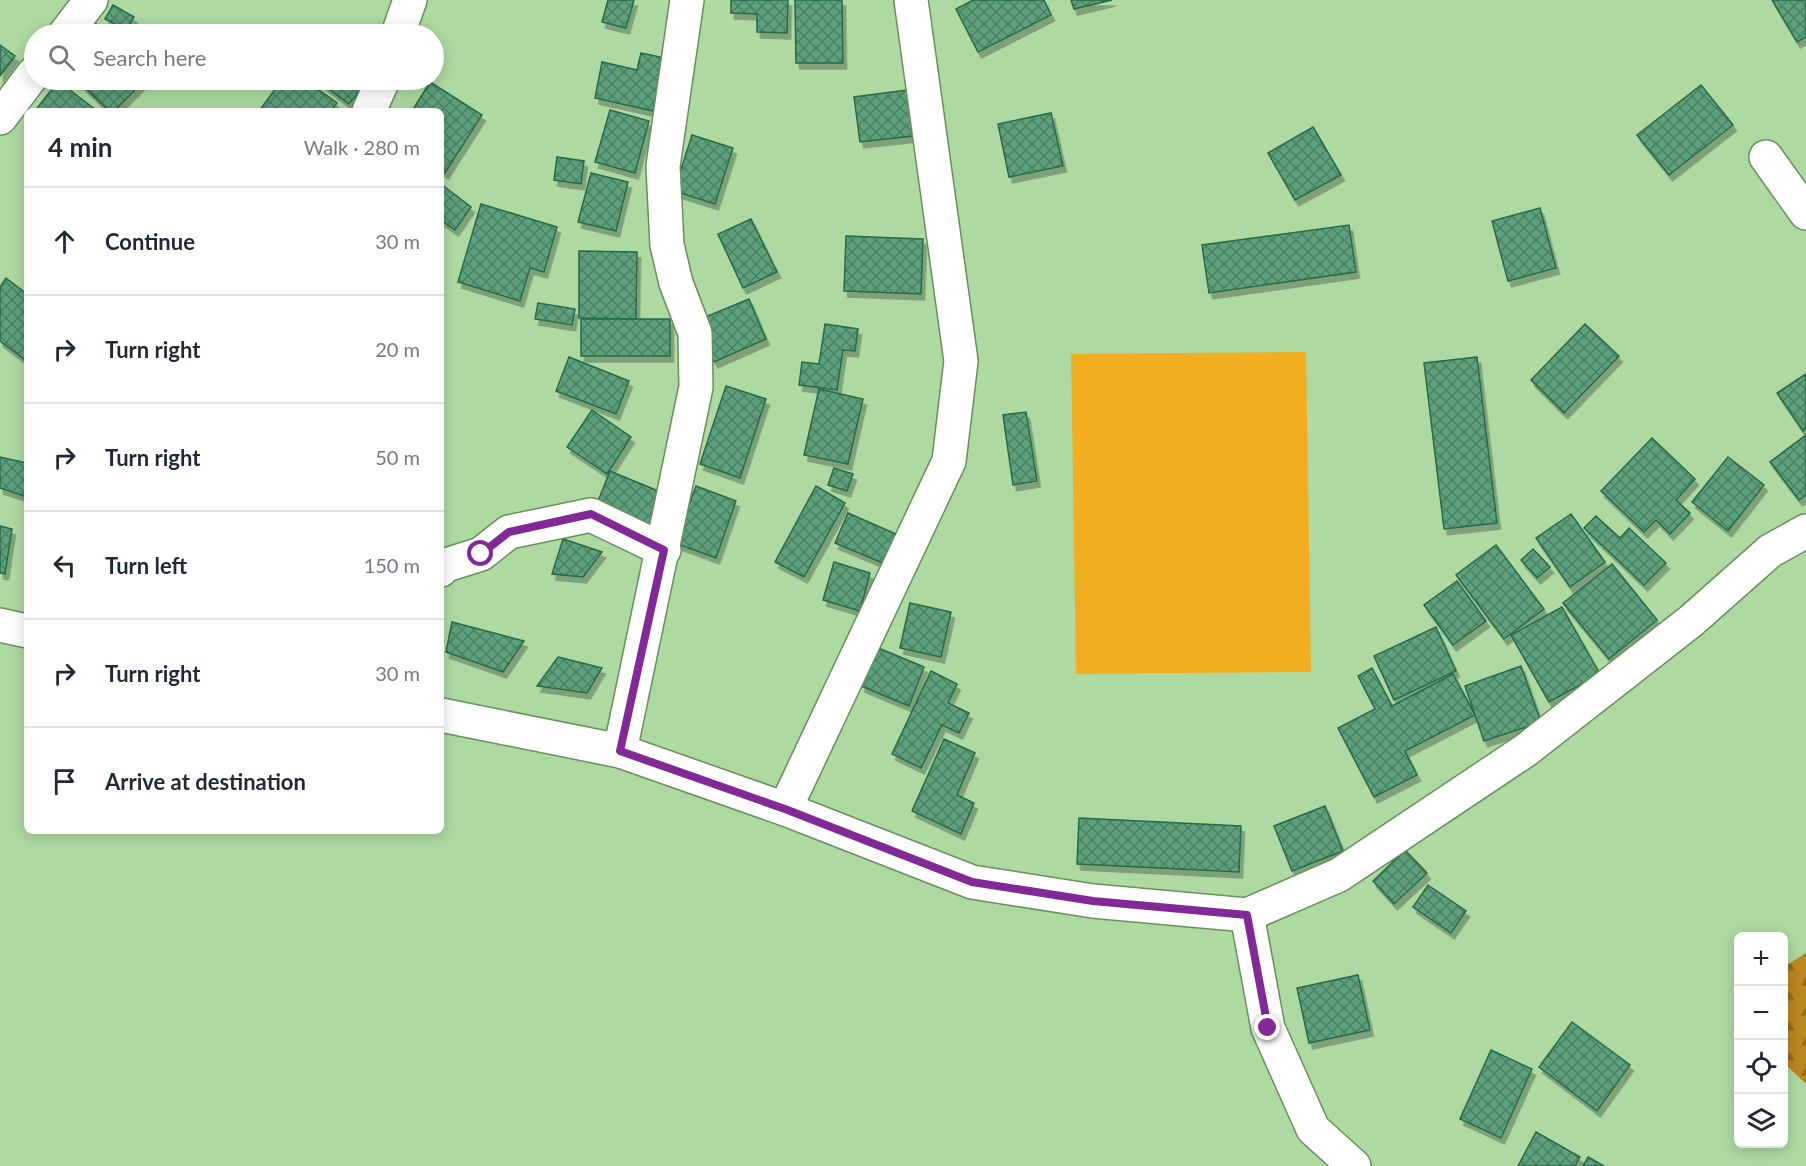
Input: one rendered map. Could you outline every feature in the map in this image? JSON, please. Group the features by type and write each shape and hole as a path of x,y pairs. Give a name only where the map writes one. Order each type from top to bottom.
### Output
{"street":[{"path":"72,24 91,0"},
{"path":"402,24 410,0"},
{"path":"620,751 664,550 696,387 694,333 676,284 667,244 663,166 687,0"},
{"path":"785,809 949,461 961,361 911,0"},
{"path":"0,118 24,86"},
{"path":"370,108 378,90"},
{"path":"1766,157 1806,213"},
{"path":"444,566 481,554 509,532 591,514 664,550"},
{"path":"444,716 620,751 785,809 972,882 1093,901 1247,915 1338,875 1526,750 1691,621 1770,551 1806,531"},
{"path":"0,625 24,630"},
{"path":"1247,915 1268,1028 1313,1129 1354,1166"}],"shaded area":[{"path":"1306,352 1311,672 1076,674 1071,354"}],"green space":[{"path":"1806,953 1806,1084 1788,1067 1788,964"}],"building":[{"path":"608,0 634,0 626,28 602,22"},
{"path":"731,0 788,0 787,33 757,32 757,14 731,13"},
{"path":"795,0 842,0 843,63 796,63"},
{"path":"973,0 1044,0 1051,15 978,52 956,9"},
{"path":"1071,0 1112,0 1074,9"},
{"path":"1772,0 1806,0 1806,37 1797,42"},
{"path":"113,5 134,17 130,24 115,24 105,19"},
{"path":"0,45 15,56 0,76"},
{"path":"641,53 665,58 653,111 595,98 602,62 637,70"},
{"path":"1701,85 1733,125 1669,175 1637,135"},
{"path":"51,90 70,90 93,108 37,108"},
{"path":"87,90 135,90 117,108 106,108"},
{"path":"275,90 319,90 337,103 333,108 261,108"},
{"path":"330,90 360,90 349,104"},
{"path":"425,90 443,90 482,115 445,173 444,108 414,108"},
{"path":"907,90 913,136 860,142 854,97"},
{"path":"610,110 649,121 635,173 595,162"},
{"path":"1051,113 1063,166 1009,177 998,124"},
{"path":"1313,127 1341,175 1295,200 1268,153"},
{"path":"692,135 733,148 715,204 674,191"},
{"path":"557,157 584,161 581,184 554,180"},
{"path":"591,173 628,182 616,231 578,222"},
{"path":"444,186 471,207 455,230 444,222"},
{"path":"481,204 557,227 544,272 530,268 520,301 458,282"},
{"path":"1540,208 1556,268 1508,281 1492,221"},
{"path":"751,219 777,272 743,288 718,234"},
{"path":"1349,225 1356,272 1209,293 1202,245"},
{"path":"846,236 923,239 921,294 844,291"},
{"path":"579,251 637,252 636,319 579,318"},
{"path":"6,278 24,292 24,359 0,341 0,287"},
{"path":"749,299 766,339 714,362 696,321"},
{"path":"538,303 575,309 572,325 535,319"},
{"path":"581,319 670,319 670,356 581,356"},
{"path":"825,324 858,329 855,351 843,350 837,390 799,385 802,362 819,364"},
{"path":"1585,324 1619,356 1564,413 1531,380"},
{"path":"569,357 629,381 616,414 556,391"},
{"path":"1477,357 1497,523 1444,529 1424,363"},
{"path":"1806,374 1806,428 1803,431 1777,393"},
{"path":"726,386 766,399 740,478 700,464"},
{"path":"819,389 863,399 848,464 804,455"},
{"path":"592,410 631,437 607,474 567,447"},
{"path":"1026,412 1037,481 1013,485 1003,415"},
{"path":"1806,435 1806,495 1799,500 1770,462"},
{"path":"1652,438 1695,479 1676,500 1690,513 1670,534 1656,520 1644,532 1601,491"},
{"path":"0,457 24,462 24,496 0,488"},
{"path":"1728,457 1764,485 1728,531 1692,502"},
{"path":"834,468 853,474 847,491 828,485"},
{"path":"610,471 663,493 648,533 594,511"},
{"path":"696,486 736,501 716,558 675,543"},
{"path":"816,486 845,503 804,577 775,562"},
{"path":"848,513 898,535 885,564 835,543"},
{"path":"1571,514 1605,562 1570,587 1536,538"},
{"path":"1596,516 1620,538 1629,528 1666,563 1644,585 1584,528"},
{"path":"0,526 12,529 5,574 0,573"},
{"path":"563,539 602,552 583,577 552,574"},
{"path":"1496,545 1544,609 1504,639 1456,575"},
{"path":"1533,549 1550,567 1537,578 1521,560"},
{"path":"834,562 870,573 860,611 823,600"},
{"path":"1612,564 1657,620 1609,659 1563,603"},
{"path":"1457,581 1486,621 1453,645 1424,605"},
{"path":"910,603 951,612 941,657 900,648"},
{"path":"1562,607 1600,674 1549,702 1511,635"},
{"path":"452,622 524,641 503,672 446,652"},
{"path":"1436,627 1456,671 1394,700 1374,656"},
{"path":"876,647 924,667 909,706 861,686"},
{"path":"558,657 602,668 587,693 537,686"},
{"path":"1521,666 1541,722 1484,741 1465,686"},
{"path":"1372,668 1392,706 1453,674 1475,715 1405,751 1417,775 1374,797 1338,728 1375,709 1358,676"},
{"path":"931,671 957,684 948,703 969,713 959,733 942,725 921,768 892,754"},
{"path":"944,739 975,753 957,795 974,803 961,834 912,811"},
{"path":"1325,806 1343,851 1292,871 1274,826"},
{"path":"1079,818 1241,826 1239,872 1077,864"},
{"path":"1405,850 1427,873 1394,904 1373,881"},
{"path":"1428,885 1466,911 1451,933 1413,907"},
{"path":"1358,975 1370,1030 1309,1043 1297,988"},
{"path":"1572,1022 1630,1065 1597,1111 1539,1067"},
{"path":"1491,1050 1532,1069 1501,1138 1460,1119"},
{"path":"1536,1132 1580,1157 1575,1166 1518,1166"},
{"path":"1588,1157 1604,1166 1583,1166"}],"route":[{"path":"481,554 509,532 591,514 664,550 620,751 785,809 972,882 1093,901 1247,915 1268,1028"}]}
